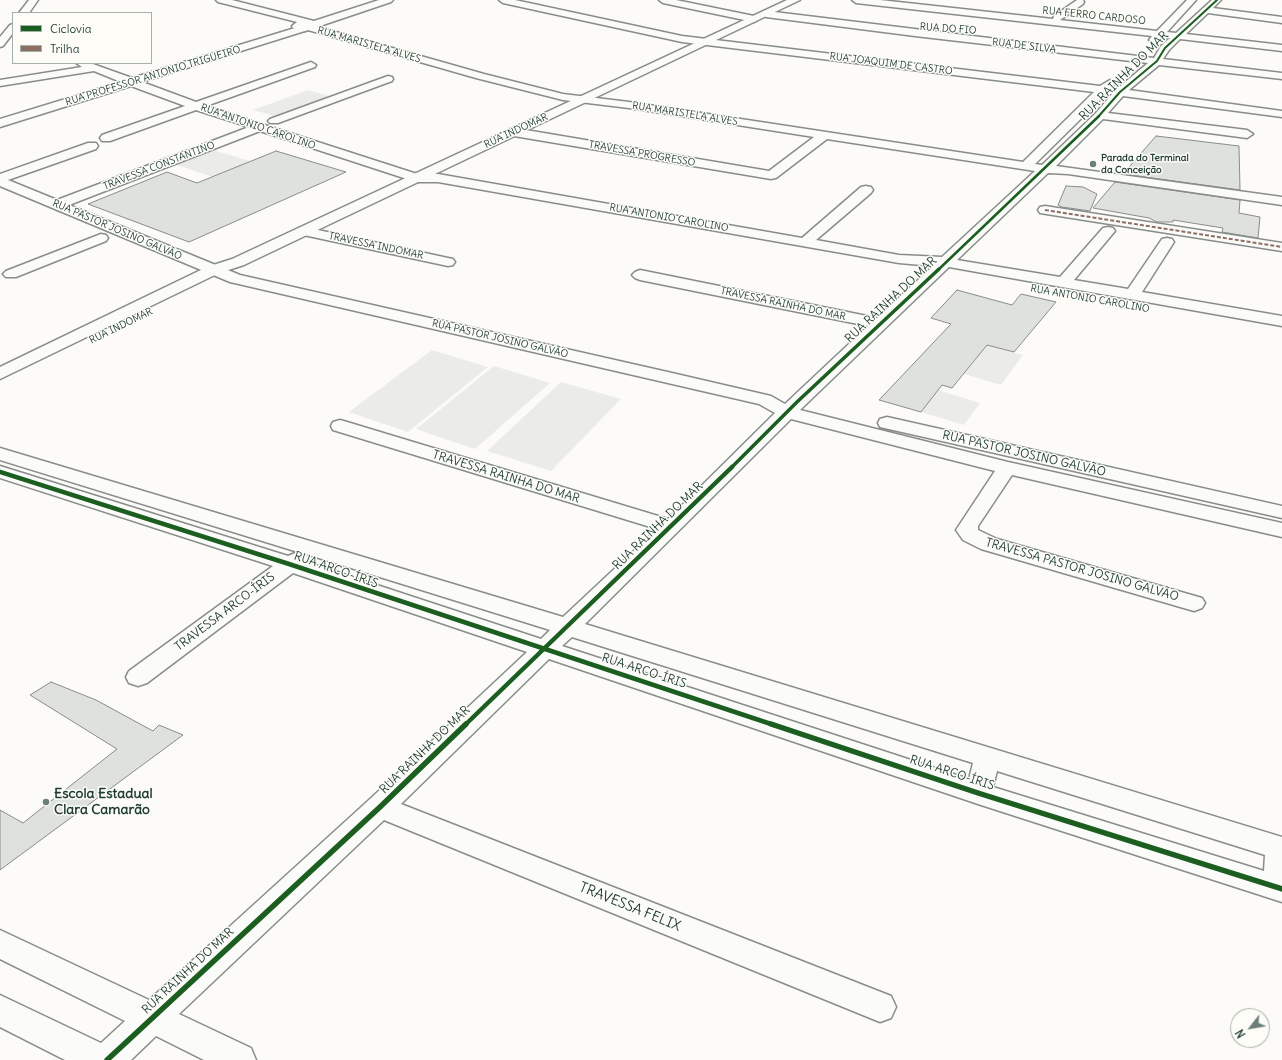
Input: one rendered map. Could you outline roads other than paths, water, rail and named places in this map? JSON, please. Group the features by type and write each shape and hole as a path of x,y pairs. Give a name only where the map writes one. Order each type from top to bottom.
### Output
{"street":[{"path":"25,12 34,0"},
{"name":"RUA PROFESSOR ANTONIO TRIGUEIRO","path":"0,115 129,79 388,0"},
{"name":"RUA JOAQUIM DE CASTRO","path":"504,0 670,37 710,40 1282,108"},
{"name":"RUA JOAQUIM DE CASTRO","path":"526,0 710,40"},
{"path":"663,0 754,19"},
{"name":"RUA INDOMAR","path":"0,374 416,178 433,175 514,132 794,0"},
{"name":"RUA FERRO CARDOSO","path":"856,0 1057,18 1162,32"},
{"name":"RUA FERRO CARDOSO","path":"890,0 971,11 1180,34 1282,43"},
{"name":"RUA RAINHA DO MAR","path":"107,1060 380,806 545,649 672,527 792,407 939,267 1038,165 1105,88 1192,0"},
{"name":"RUA RAINHA DO MAR","path":"1038,165 1100,115 1122,90 1156,61 1165,48 1217,0"},
{"name":"RUA MARISTELA ALVES","path":"216,1 307,25 517,86 564,97 587,97 1282,201"},
{"path":"1057,18 1080,2"},
{"path":"971,11 983,3"},
{"path":"1207,10 1282,20"},
{"name":"RUA DE SILVA","path":"766,14 1134,60 1156,61 1282,76"},
{"name":"RUA DO FIO","path":"850,24 1001,33"},
{"name":"RUA PROFESSOR ANTONIO TRIGUEIRO","path":"146,78 307,25"},
{"name":"RUA FERRO CARDOSO","path":"1180,34 1282,48"},
{"path":"1145,48 1165,48"},
{"name":"RUA ANTONIO CAROLINO","path":"87,64 100,66 195,106 416,178"},
{"path":"106,138 311,65"},
{"path":"0,83 100,66"},
{"name":"RUA ANTONIO CAROLINO","path":"129,79 146,78 433,175 899,259 1282,332"},
{"name":"RUA PROFESSOR ANTONIO TRIGUEIRO","path":"0,123 129,79"},
{"path":"274,121 388,79"},
{"name":"RUA JOAQUIM DE CASTRO","path":"1122,90 1282,114"},
{"name":"RUA MARISTELA ALVES","path":"587,97 825,135 1038,165"},
{"path":"1100,115 1247,134"},
{"name":"TRAVESSA CONSTANTINO","path":"57,206 260,127"},
{"name":"TRAVESSA PROGRESSO","path":"514,132 771,175 825,135"},
{"path":"328,150 342,144"},
{"path":"0,178 92,146"},
{"name":"RUA PASTOR JOSINO GALVÃO","path":"0,181 214,274 765,400 1007,468 1282,530"},
{"path":"805,242 866,190"},
{"name":"RUA PASTOR JOSINO GALVÃO","path":"0,195 123,247"},
{"path":"1045,210 1282,247"},
{"name":"TRAVESSA INDOMAR","path":"304,231 448,262"},
{"path":"1064,282 1108,231"},
{"path":"12,274 101,238"},
{"path":"1133,294 1167,242"},
{"name":"RUA ANTONIO CAROLINO","path":"939,267 1064,282 1282,322"},
{"name":"RUA INDOMAR","path":"0,385 214,274"},
{"name":"TRAVESSA RAINHA DO MAR","path":"640,275 880,324"},
{"name":"RUA PASTOR JOSINO GALVÃO","path":"792,407 1282,512"},
{"name":"TRAVESSA RAINHA DO MAR","path":"340,426 672,527"},
{"name":"RUA ARCO-ÍRIS","path":"0,454 114,487 1280,848"},
{"name":"RUA PASTOR JOSINO GALVÃO","path":"970,535 967,530 968,526 1007,468"},
{"name":"RUA ARCO-ÍRIS","path":"0,472 289,564 978,793 1280,888"},
{"path":"92,501 114,487"},
{"name":"TRAVESSA PASTOR JOSINO GALVÃO","path":"970,535 989,544 1194,603"},
{"name":"TRAVESSA ARCO-ÍRIS","path":"138,677 289,564 314,550"},
{"path":"978,793 988,757"},
{"name":"TRAVESSA FELIX","path":"380,806 880,1007"},
{"path":"1280,848 1280,888"},
{"path":"0,944 240,1060"},
{"path":"0,1010 99,1060"}],"place":[{"name":"Parada do Terminal da Conceição","path":"1093,164"},
{"name":"Escola Estadual Clara Camarão","path":"46,802"}]}
